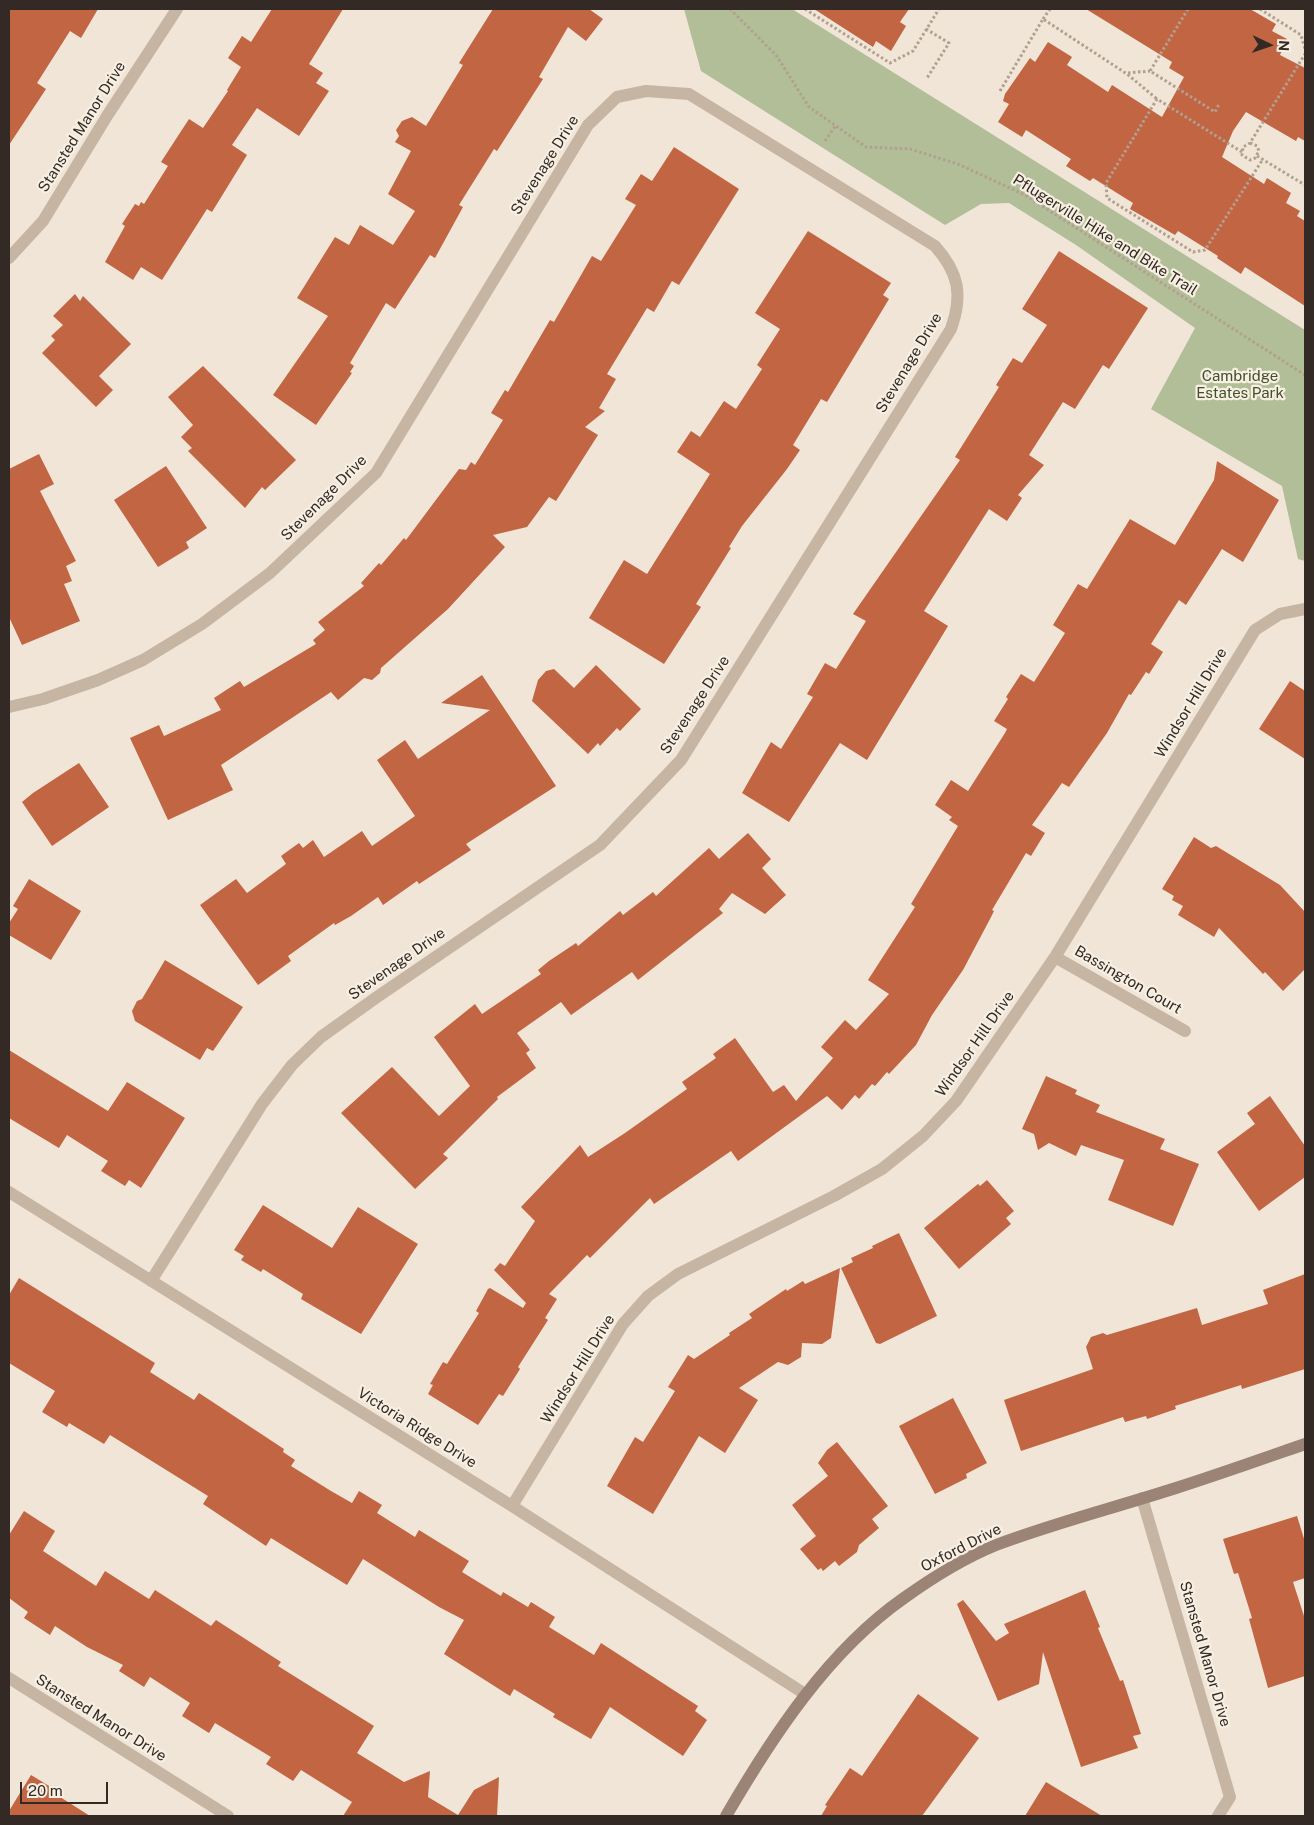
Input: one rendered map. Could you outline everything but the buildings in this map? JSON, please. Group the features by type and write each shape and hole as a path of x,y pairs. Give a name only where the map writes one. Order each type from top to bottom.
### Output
{"street":[{"name":"Stansted Manor Drive","path":"9,258 43,221 106,116 178,9"},
{"name":"Stevenage Drive","path":"9,706 43,699 98,680 143,660 202,624 270,573 376,473 588,125 618,96 646,91 689,94 935,246 949,262 957,282 958,309 951,329 681,760 600,844 369,1002 321,1037 292,1065 262,1104 151,1281"},
{"name":"Windsor Hill Drive","path":"512,1506 623,1324 648,1296 678,1274 834,1196 882,1169 923,1136 956,1101 1055,957 1255,630 1280,614 1305,608"},
{"name":"Bassington Court","path":"1055,957 1185,1032"},
{"name":"Victoria Ridge Drive","path":"9,1192 512,1506 805,1694"},
{"name":"Oxford Drive","path":"726,1816 757,1763 805,1694 858,1636 903,1598 948,1570 995,1546 1305,1444"},
{"name":"Stansted Manor Drive","path":"1142,1498 1230,1797 1218,1816"},
{"name":"Stansted Manor Drive","path":"9,1678 228,1816"}],"path":[{"name":"Pflugerville Hike and Bike Trail","path":"730,9 776,55 809,107 866,147 910,149 942,159 1026,195 1305,375"},
{"path":"805,9 890,63 914,51 939,9"},
{"path":"1000,91 1050,9"},
{"path":"1150,70 1188,9"},
{"path":"1260,9 1301,35 1305,49"},
{"path":"1043,20 1127,74 1157,99 1242,152"},
{"path":"926,29 949,43 927,78"},
{"path":"1257,156 1250,160 1244,158 1243,147 1250,143 1305,54"},
{"path":"1127,74 1150,70 1216,112 1219,104"},
{"path":"1157,99 1106,183 1107,198 1193,252 1205,250 1263,159"},
{"path":"825,141 836,125"},
{"path":"1250,143 1257,146 1257,156"},
{"path":"1257,156 1305,185"}],"green space":[{"name":"Cambridge Estates Park","path":"684,9 792,9 1305,330 1305,561 1298,559 1282,486 1151,409 1195,328 1076,245 1009,203 981,204 945,225 701,71"}]}
